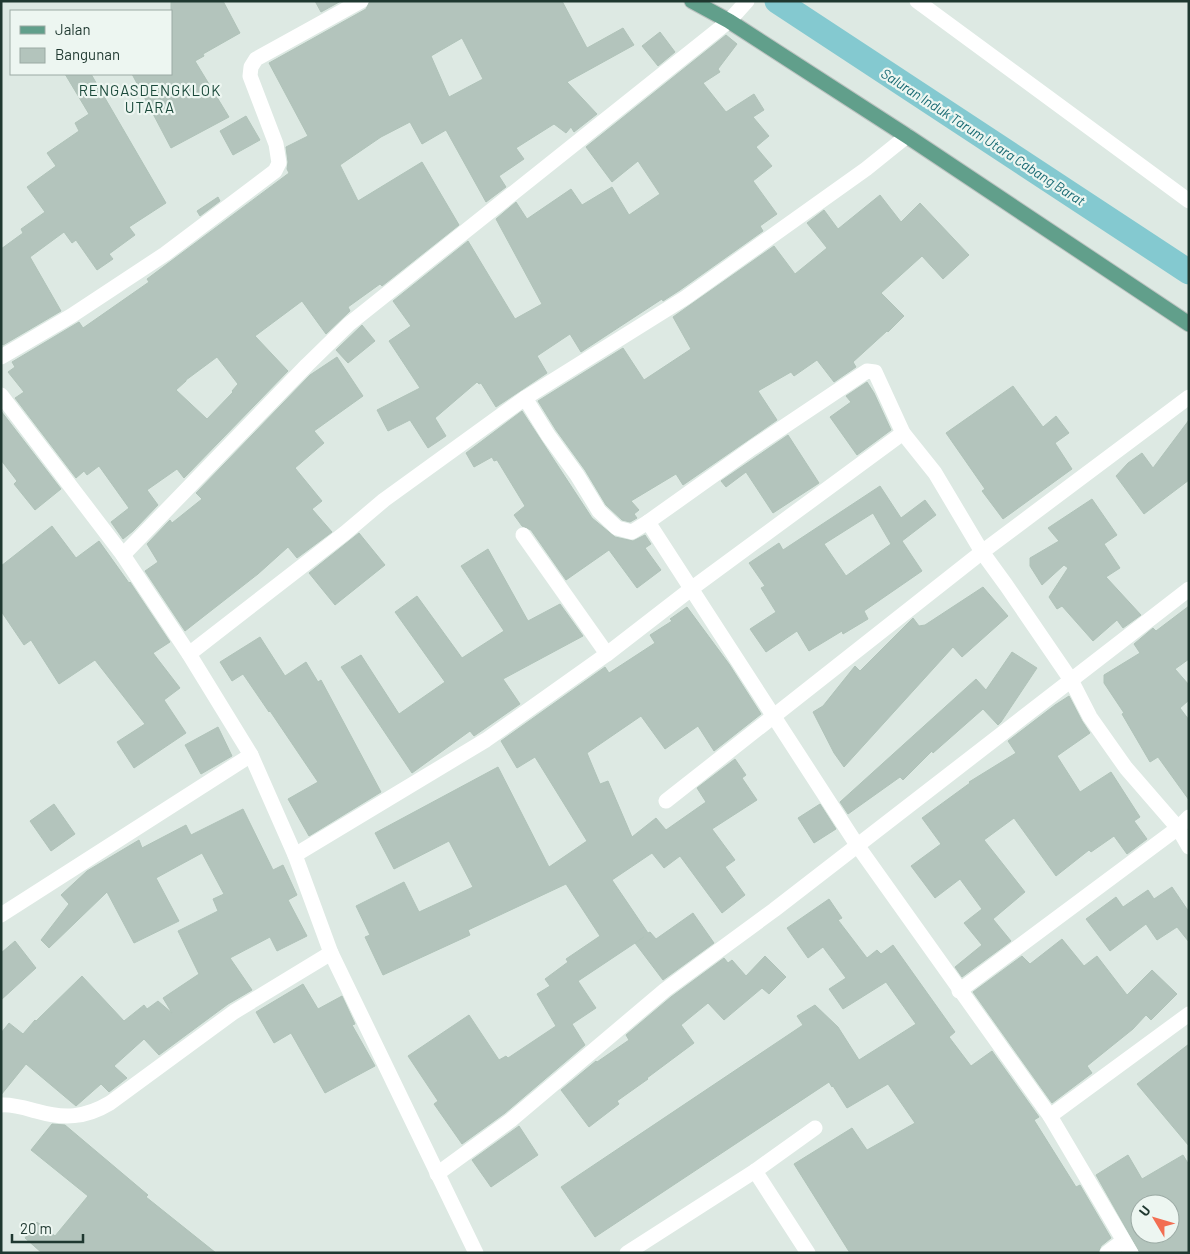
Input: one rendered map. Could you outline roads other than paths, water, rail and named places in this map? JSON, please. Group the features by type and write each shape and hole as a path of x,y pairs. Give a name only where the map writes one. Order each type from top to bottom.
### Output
{"main road":[{"path":"692,1 729,21 907,136 1189,324"}],"street":[{"path":"1,358 71,316 165,254 275,171 279,163 276,144 251,82 251,67 256,59 361,1"},
{"path":"917,1 1189,201"},
{"path":"122,555 307,365 350,324 729,21 745,4"},
{"path":"189,654 345,533 384,500 525,398 685,298 866,169 907,136"},
{"path":"525,398 599,511 613,524 623,530 632,532 752,448 868,371 876,372 903,433 935,473 982,552 1071,680 1090,717 1126,768 1178,828 1189,847"},
{"path":"1,396 122,555 189,654 250,756 296,855 330,953 476,1253"},
{"path":"666,801 982,552 1189,397"},
{"path":"296,855 486,740 607,654 691,589 903,433"},
{"path":"648,522 857,845 1050,1116 1127,1247 1107,1253"},
{"path":"523,534 607,654"},
{"path":"437,1174 511,1120 664,990 774,910 1189,589"},
{"path":"1,915 250,756"},
{"path":"959,990 1178,828 1189,817"},
{"path":"1,1105 27,1108 54,1116 76,1116 95,1112 234,1012 330,953"},
{"path":"1050,1116 1189,1014"},
{"path":"627,1253 755,1171 815,1128"},
{"path":"755,1171 808,1253"}],"waterway":[{"name":"Saluran Induk Tarum Utara Cabang Barat","path":"777,1 1189,272"}],"district":[{"name":"RENGASDENGKLOK UTARA","path":"150,100"}]}
